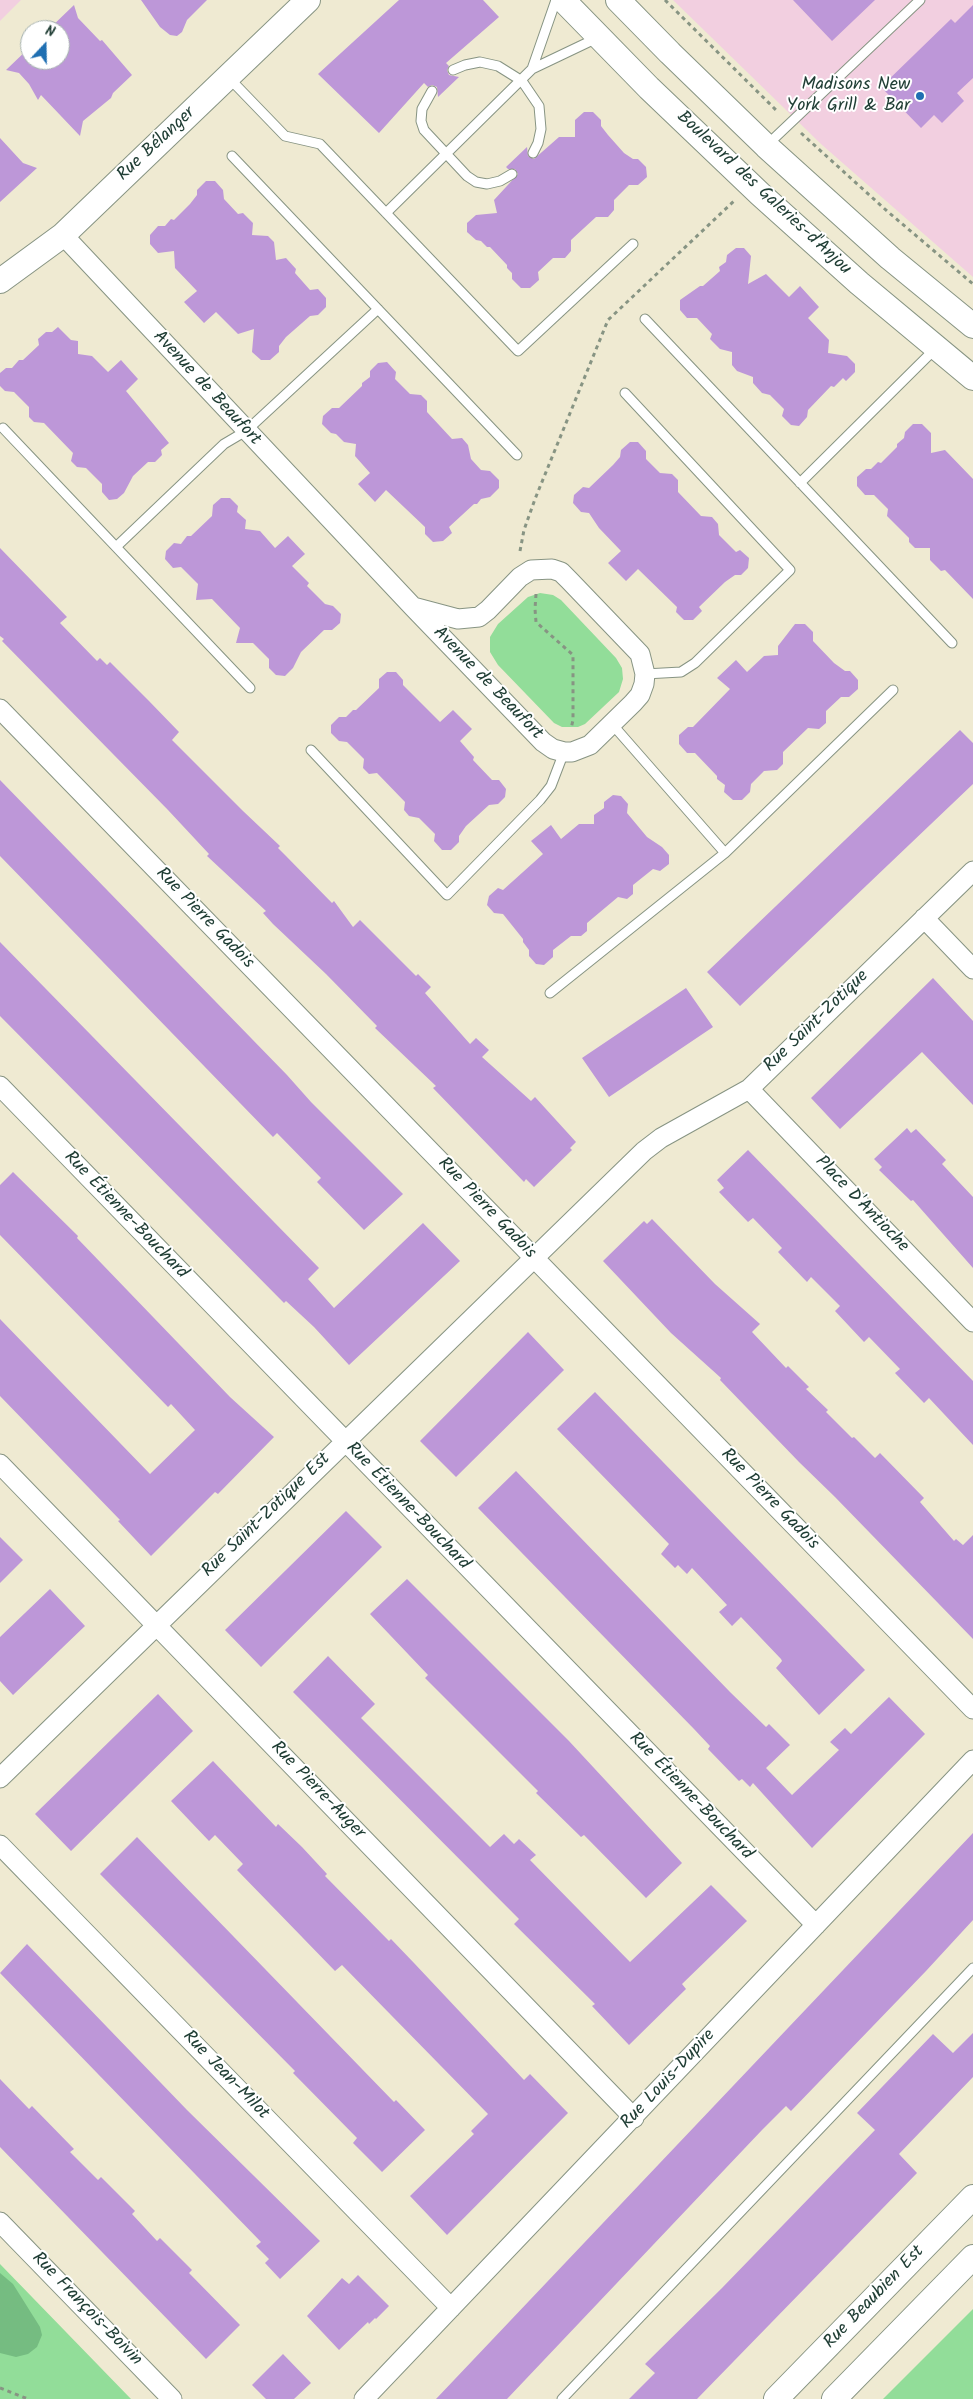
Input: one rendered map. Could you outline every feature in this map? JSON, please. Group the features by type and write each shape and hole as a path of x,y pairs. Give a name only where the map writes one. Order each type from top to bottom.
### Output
{"street":[{"name":"Rue Bélanger","path":"0,281 63,235 308,0"},
{"name":"Boulevard des Galeries-d'Anjou","path":"563,0 760,194 859,284 973,378"},
{"path":"618,0 766,146 890,258 973,326"},
{"name":"Avenue de Beaufort","path":"63,235 246,431 543,742 553,749 564,752"},
{"name":"Avenue de Beaufort","path":"413,607 458,619 479,617 520,577 531,570 552,569 565,576 632,644 640,654 645,674"},
{"path":"564,752 575,751 590,745 612,724 640,695 645,674"},
{"name":"Rue Pierre Gadois","path":"0,709 973,1710"},
{"name":"Rue Saint-Zotique","path":"644,1151 660,1138 749,1089 973,871"},
{"path":"924,918 973,969"},
{"name":"Rue Étienne-Bouchard","path":"0,1086 816,1926"},
{"name":"Place D'Antioche","path":"749,1089 973,1322"},
{"name":"Rue Saint-Zotique Est","path":"0,1778 644,1151"},
{"name":"Rue Pierre-Auger","path":"0,1464 634,2118"},
{"name":"Rue Louis-Dupire","path":"364,2399 634,2118 973,1760"},
{"name":"Rue Jean-Milot","path":"0,1845 451,2308"},
{"name":"Rue Beaubien Est","path":"776,2399 973,2197"},
{"name":"Rue François-Boivin","path":"0,2222 172,2399"},
{"path":"834,2399 973,2256"}],"lane":[{"path":"386,213 522,81 532,69 556,0"},
{"path":"766,146 920,0"},
{"path":"532,69 600,37"},
{"path":"453,70 480,62 498,66 522,81 539,106 541,129 533,154"},
{"path":"228,77 285,136 320,144 518,350 633,244"},
{"path":"432,91 422,109 421,121 424,130 468,176 476,182 487,184 500,181 512,174"},
{"path":"232,156 517,455"},
{"path":"116,547 224,444 246,431 378,309"},
{"path":"645,319 952,644"},
{"path":"800,483 936,348"},
{"path":"625,393 790,570 695,663 681,672 645,674"},
{"path":"3,428 250,688"},
{"path":"550,993 725,852 893,690"},
{"path":"612,724 725,852"},
{"path":"311,750 447,894 540,800 551,786 564,752"},
{"path":"562,2399 973,1968"}],"path":[{"path":"665,0 790,122 887,211 973,284"},
{"path":"520,551 524,530 535,499 608,320 735,200"},
{"path":"536,594 534,609 536,622 573,655 573,720 571,728"},
{"path":"0,2388 28,2399"}],"shaded area":[{"path":"0,0 21,0 0,21"},
{"path":"673,0 973,0 973,277 821,144"}],"green space":[{"path":"540,593 553,595 561,600 616,658 622,668 623,679 619,692 585,724 578,727 562,727 554,723 498,665 490,652 490,637 498,624 528,597"},
{"path":"0,2264 131,2399 0,2399"},
{"path":"0,2273 13,2284 40,2327 42,2335 37,2347 28,2354 16,2357 0,2353"},
{"path":"973,2309 973,2399 883,2399"}],"building":[{"path":"141,0 207,0 187,20 182,32 177,36 170,35 160,27"},
{"path":"399,0 483,0 499,17 446,63 449,66 447,70 449,75 459,77 438,97 437,87 432,85 428,87 424,83 379,133 318,74"},
{"path":"793,0 875,0 832,41"},
{"path":"74,5 78,18 100,41 102,40 132,75 113,93 111,98 83,121 80,136 41,95 38,100 29,84 19,73 6,70 20,57 20,70 70,70 70,20 58,20"},
{"path":"973,5 973,78 957,93 964,101 942,123 934,115 921,128 881,87 951,19 955,23"},
{"path":"584,112 593,112 601,120 601,126 624,153 633,159 638,159 646,167 647,177 638,185 629,185 614,200 614,210 608,217 596,217 571,240 571,251 565,258 553,258 538,272 539,280 530,288 521,288 512,279 512,273 507,268 507,265 490,247 476,240 467,232 467,223 476,215 497,213 494,200 518,174 515,169 508,169 506,167 527,147 528,156 534,159 559,137 575,137 575,120"},
{"path":"0,138 23,163 37,168 0,202"},
{"path":"206,181 215,181 223,190 224,199 238,214 243,213 253,223 252,235 268,236 274,242 276,260 286,258 296,269 295,273 310,290 318,289 326,298 326,307 318,315 310,316 286,337 279,346 279,352 270,360 261,360 252,352 254,329 238,334 216,312 204,323 184,302 197,291 175,268 174,251 158,253 150,244 150,235 158,226 165,226 171,219 174,220 190,204 197,195 197,190"},
{"path":"736,248 744,248 751,256 748,284 766,274 789,297 800,286 819,307 808,318 829,340 828,353 847,356 855,364 855,372 846,381 843,378 834,387 831,386 808,410 807,417 799,426 791,425 782,416 784,409 770,395 762,393 753,383 753,377 737,371 732,365 732,352 720,349 710,339 712,334 697,318 687,318 680,310 680,300 700,286 703,286 720,271 719,267 726,262 727,255"},
{"path":"58,327 71,340 78,341 78,354 92,356 108,372 121,360 138,379 126,391 169,443 161,450 162,455 155,462 148,462 133,476 124,493 117,499 109,500 102,492 102,484 86,468 77,467 71,461 73,453 44,423 34,422 29,417 29,407 14,392 5,391 0,386 0,373 6,368 12,368 19,360 23,360 39,345 38,339 46,332 52,332"},
{"path":"387,362 396,372 395,379 410,394 421,395 427,401 427,412 452,439 462,438 468,445 471,459 481,470 490,471 499,480 499,488 490,497 481,499 477,504 474,504 449,527 452,533 443,541 433,542 425,534 425,527 386,490 375,502 358,484 370,473 355,456 356,444 344,442 322,424 323,416 332,408 339,408 362,386 362,383 370,377 370,371 378,363"},
{"path":"913,424 922,424 931,433 931,453 945,450 973,479 973,599 945,570 941,571 930,560 930,548 915,548 909,542 909,538 887,516 888,509 874,495 865,495 857,486 857,477 866,469 871,469 878,462 881,463 897,447 897,444 904,438 905,432"},
{"path":"630,442 638,442 646,451 646,459 660,473 672,474 678,480 678,492 701,516 712,517 718,524 719,535 736,552 740,550 749,558 748,568 741,575 735,575 725,582 699,607 702,611 693,620 684,620 676,612 677,607 638,569 626,581 608,563 621,551 599,528 589,513 581,512 573,503 574,495 583,487 589,488 613,465 620,457 621,450"},
{"path":"221,498 230,498 238,506 237,512 246,520 245,529 260,531 275,548 288,536 305,554 292,566 309,583 307,586 325,604 333,606 341,614 340,623 332,630 324,630 301,652 293,668 285,676 276,675 269,668 269,659 253,643 236,643 240,628 212,599 196,600 198,584 181,567 173,568 165,559 166,551 174,543 181,544 187,536 191,536 212,516 213,505"},
{"path":"0,548 67,617 60,623 97,661 100,658 107,665 110,662 179,732 172,740 280,846 278,848 332,903 334,901 353,927 360,920 416,976 418,974 431,987 425,993 470,1044 476,1038 489,1050 482,1057 531,1101 535,1097 576,1142 570,1148 572,1150 534,1187 526,1179 524,1182 433,1088 436,1086 375,1028 377,1026 326,974 273,924 263,913 266,911 207,856 209,854 168,810 2,641 4,639 0,636"},
{"path":"795,624 805,624 813,632 813,641 834,663 845,671 850,671 858,680 858,689 849,697 841,697 826,711 826,723 819,729 808,728 783,752 783,764 777,770 764,771 751,784 750,792 742,800 733,800 724,792 725,785 717,779 717,776 695,753 687,753 679,744 679,735 688,727 693,727 730,689 717,678 736,660 747,672 764,656 778,655 778,646"},
{"path":"387,672 396,672 403,680 403,685 440,722 453,710 472,729 460,741 474,757 473,760 492,780 499,780 506,789 505,797 498,804 489,805 466,826 459,836 459,842 451,850 442,850 434,841 435,834 419,818 409,816 404,810 405,802 377,773 369,774 363,768 364,759 347,742 339,741 331,733 331,725 339,717 346,717 353,710 356,710 379,688 379,679"},
{"path":"960,730 973,743 973,784 740,1006 707,972"},
{"path":"0,780 311,1102 403,1194 364,1230 317,1182 321,1178 277,1133 273,1137 0,856"},
{"path":"613,795 621,796 628,804 627,813 647,837 662,847 669,855 669,864 660,871 653,869 633,885 633,894 627,899 618,897 587,923 587,931 581,936 571,936 553,950 553,957 544,965 536,964 529,956 529,950 523,939 503,914 494,913 487,905 489,896 498,888 503,890 543,854 531,841 551,825 561,839 579,824 594,824 594,815 604,808 604,802"},
{"path":"0,942 319,1268 308,1279 334,1308 423,1223 460,1261 349,1365 314,1327 286,1301 284,1303 0,1016"},
{"path":"933,978 973,1021 973,1105 922,1052 840,1129 811,1098"},
{"path":"686,988 713,1027 609,1097 582,1058"},
{"path":"907,1128 911,1133 916,1129 946,1160 942,1164 973,1197 973,1268 913,1200 911,1201 879,1170 882,1167 874,1159"},
{"path":"748,1150 973,1381 973,1445 929,1398 924,1403 895,1373 900,1369 869,1337 864,1342 835,1311 840,1306 811,1277 807,1282 778,1252 782,1248 753,1218 748,1222 719,1192 724,1188 717,1180"},
{"path":"13,1172 78,1236 77,1238 230,1397 274,1437 218,1494 215,1492 151,1556 118,1521 120,1520 0,1396 0,1319 150,1474 195,1430 171,1404 168,1407 0,1235 0,1185"},
{"path":"652,1219 715,1284 760,1324 752,1332 786,1368 788,1366 809,1387 806,1389 828,1410 826,1412 875,1458 880,1453 924,1498 920,1502 954,1541 956,1539 963,1545 973,1535 973,1639 799,1462 720,1380 721,1378 671,1333 603,1261 644,1221 647,1224"},
{"path":"528,1332 564,1370 456,1477 420,1441"},
{"path":"595,1392 865,1670 819,1715 776,1668 782,1661 781,1659 741,1617 732,1626 719,1612 727,1605 692,1568 687,1574 678,1565 675,1568 661,1554 669,1544 557,1429"},
{"path":"516,1471 730,1692 766,1727 769,1724 790,1745 766,1768 792,1795 839,1750 830,1742 845,1728 851,1734 889,1697 925,1734 812,1848 753,1783 750,1787 742,1779 739,1781 708,1749 710,1746 694,1729 478,1508"},
{"path":"346,1511 382,1547 261,1667 225,1630"},
{"path":"0,1537 23,1560 0,1583"},
{"path":"407,1579 569,1741 682,1863 646,1898 584,1835 581,1837 536,1793 538,1791 425,1678 428,1675 370,1614"},
{"path":"50,1589 85,1626 13,1695 0,1681 0,1637"},
{"path":"328,1656 375,1704 361,1718 490,1847 504,1834 514,1844 519,1839 536,1855 530,1860 630,1962 711,1885 747,1921 682,1984 686,1989 629,2045 592,2006 595,2004 514,1924 519,1919 293,1692"},
{"path":"158,1694 193,1731 71,1851 35,1814"},
{"path":"213,1761 276,1827 278,1824 302,1847 327,1874 325,1876 389,1941 391,1939 524,2080 530,2074 568,2113 447,2235 410,2196 474,2134 471,2131 488,2114 342,1965 335,1971 237,1870 243,1864 215,1835 209,1841 171,1801"},
{"path":"973,1833 973,1920 926,1971 791,2111 786,2106 762,2130 507,2399 436,2399"},
{"path":"137,1837 394,2102 396,2100 425,2130 382,2172 353,2143 357,2138 293,2073 295,2071 100,1874"},
{"path":"27,1944 187,2110 320,2241 280,2279 265,2263 269,2259 256,2246 261,2242 0,1973"},
{"path":"973,2033 973,2077 899,2154 917,2173 697,2399 629,2399 655,2373 645,2364 722,2288 875,2130 857,2113 933,2034 953,2053"},
{"path":"0,2079 29,2109 32,2106 74,2149 70,2152 98,2180 101,2177 135,2211 132,2214 157,2241 160,2238 192,2270 189,2273 240,2325 206,2359 0,2147"},
{"path":"358,2275 389,2306 376,2319 369,2324 368,2322 339,2350 307,2316 342,2278 349,2284"},
{"path":"283,2354 311,2383 294,2399 266,2399 252,2385"}],"place":[{"name":"Madisons New York Grill & Bar","path":"920,96"}]}
